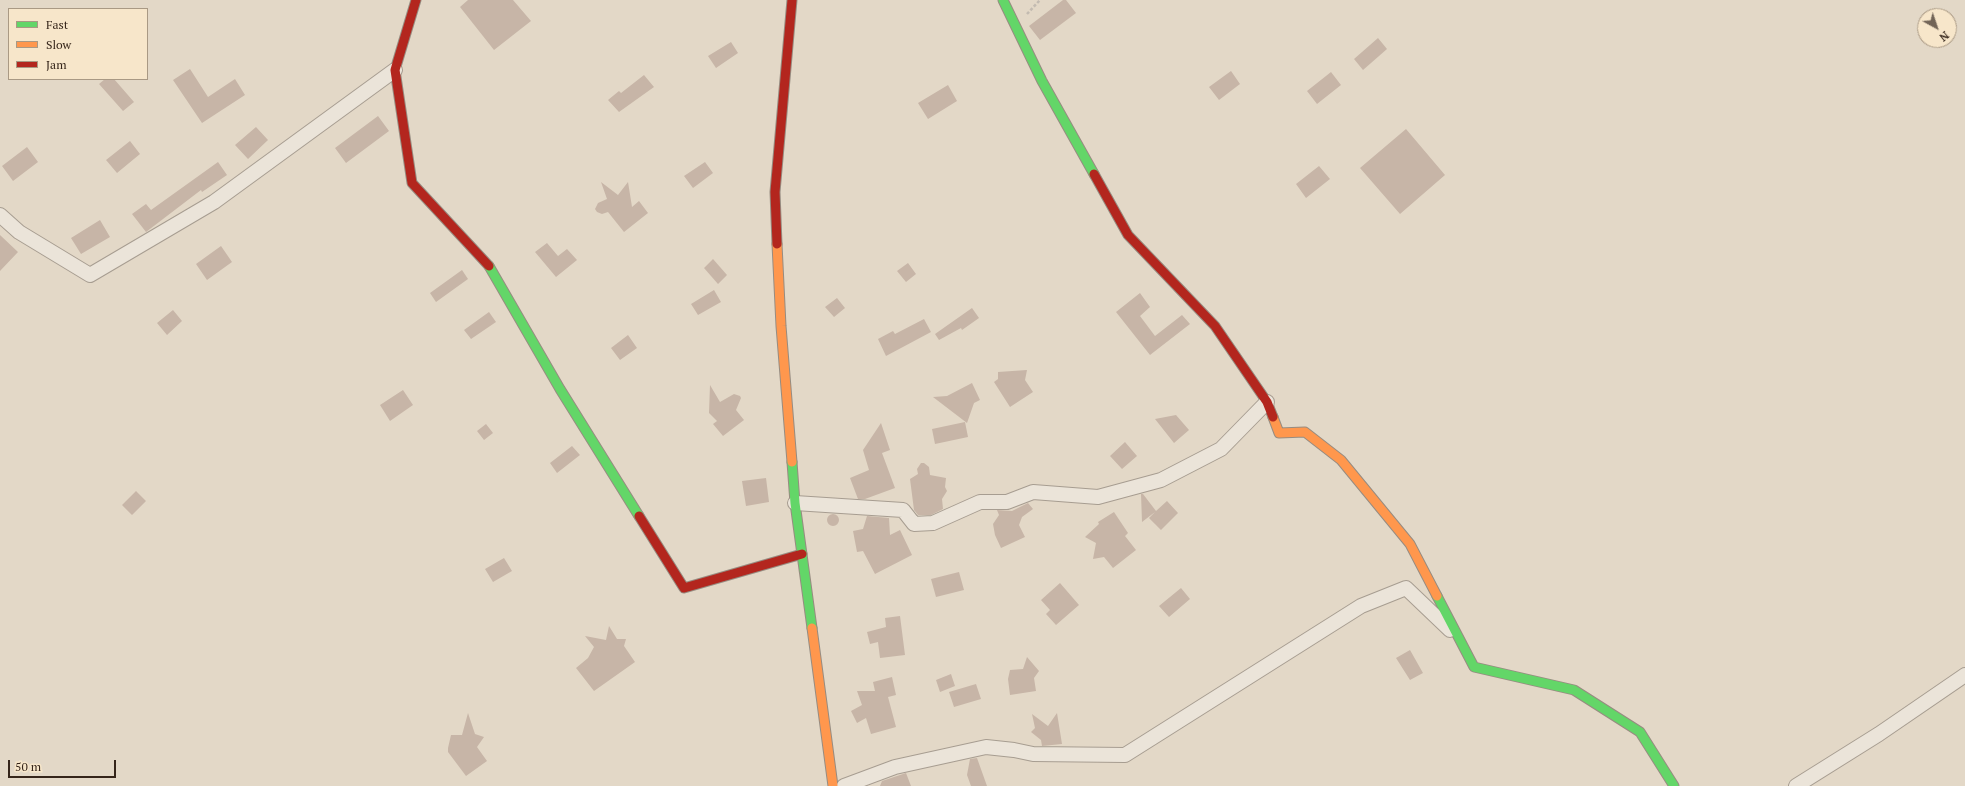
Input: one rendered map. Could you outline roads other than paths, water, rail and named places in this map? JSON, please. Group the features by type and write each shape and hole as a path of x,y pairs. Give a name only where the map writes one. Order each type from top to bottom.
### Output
{"street":[{"path":"416,0 395,70 412,183 493,270 560,389 684,588 802,554"},
{"path":"792,0 775,192 781,326 795,503 833,786"},
{"path":"1003,0 1042,81 1128,235 1215,326 1267,402 1279,433 1305,432 1341,460 1410,544 1474,667 1574,690 1640,732 1674,786"},
{"path":"0,215 19,232 90,274 214,202 395,70"},
{"path":"795,503 903,510 914,524 932,523 980,502 1007,502 1033,492 1098,497 1161,480 1221,449 1267,402"},
{"path":"844,786 895,767 986,747 1014,750 1032,754 1125,755 1361,606 1406,588 1457,636"},
{"path":"1796,786 1879,734 1965,675"}]}
